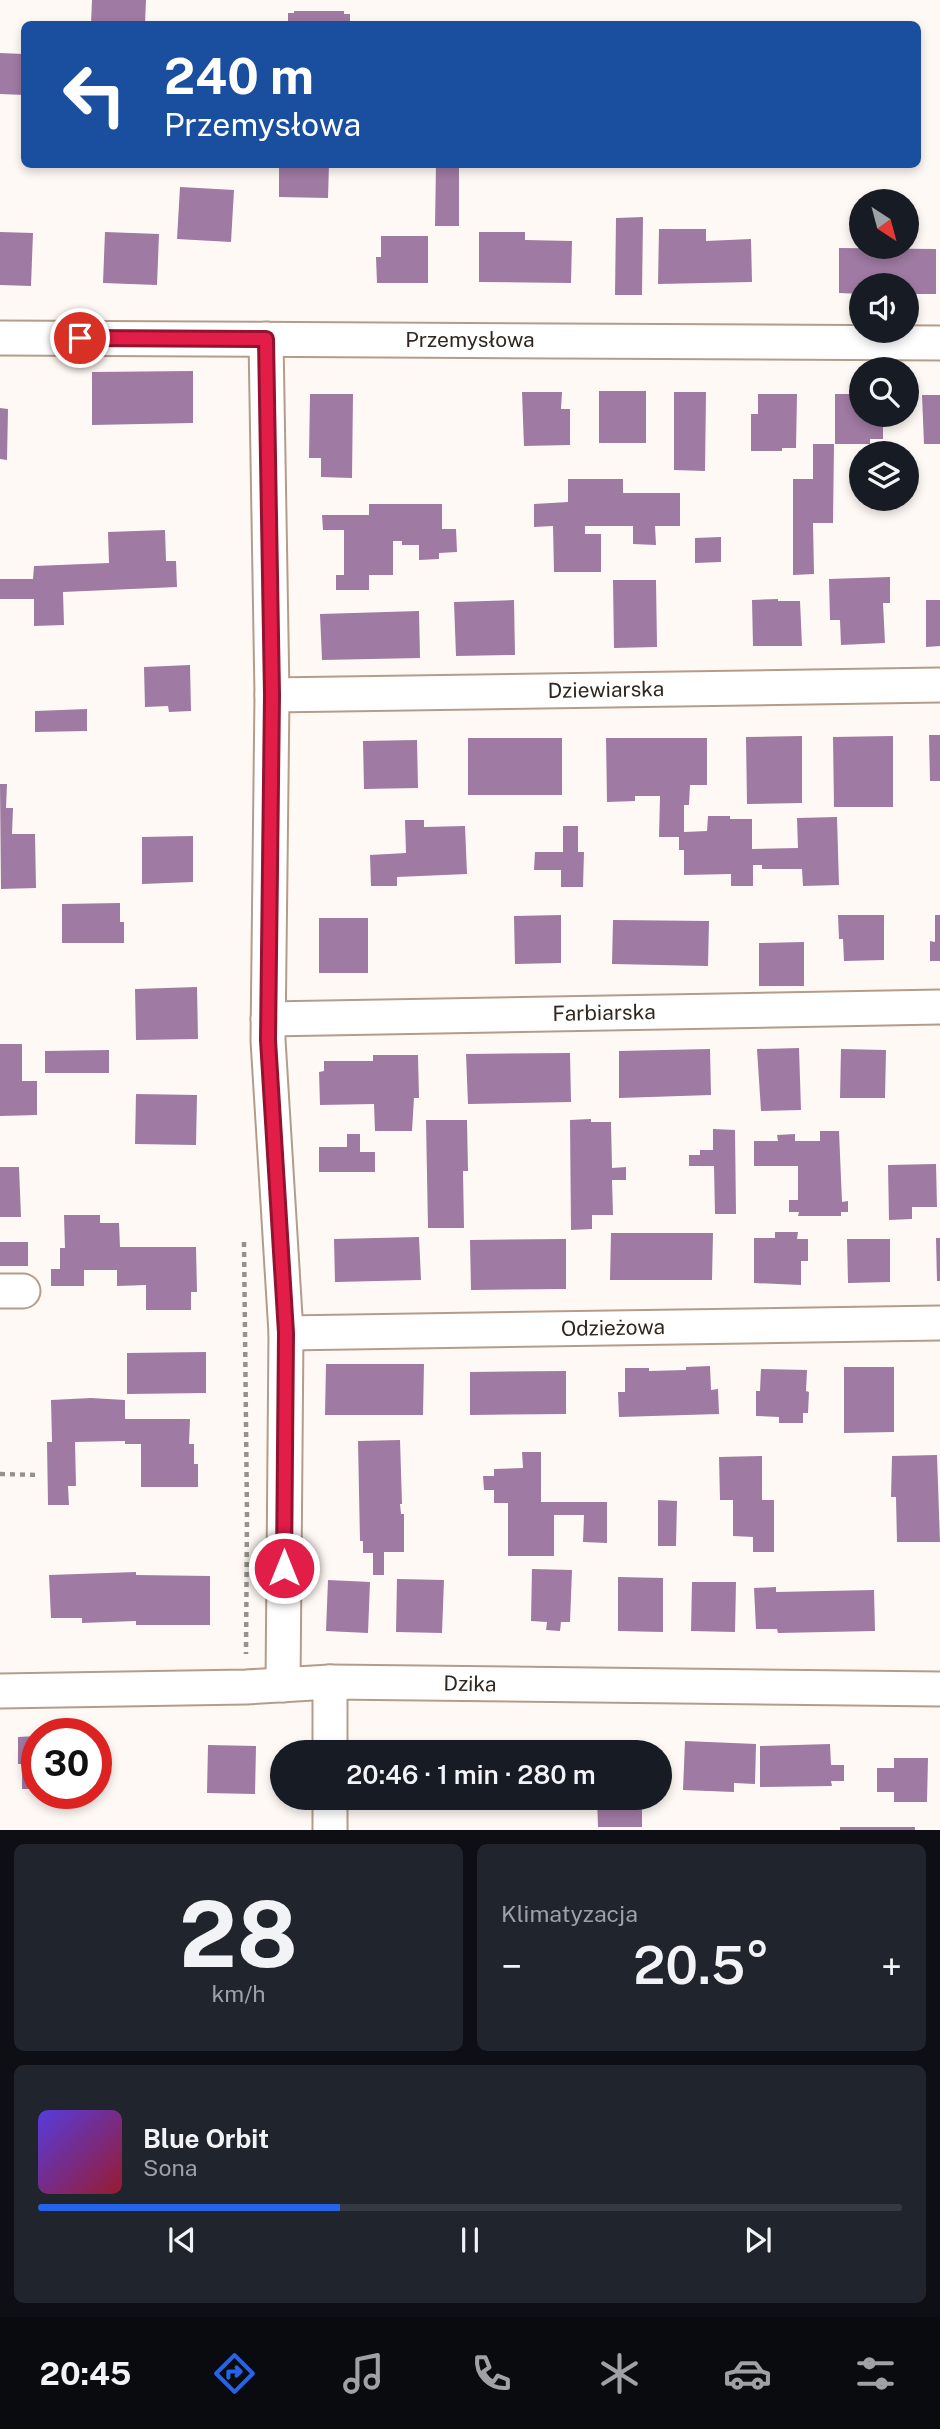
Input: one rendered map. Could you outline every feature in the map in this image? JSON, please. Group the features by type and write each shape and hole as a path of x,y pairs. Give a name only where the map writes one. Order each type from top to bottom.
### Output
{"street":[{"name":"Przemysłowa","path":"0,338 940,343"},
{"path":"266,339 272,695 268,1019 286,1333 283,1685"},
{"name":"Dziewiarska","path":"272,695 940,685"},
{"name":"Farbiarska","path":"268,1019 940,1007"},
{"name":"Odzieżowa","path":"286,1333 940,1323"},
{"path":"330,1682 330,1740"},
{"name":"Dzika","path":"0,1691 330,1682 940,1689"},
{"path":"330,1810 330,1830"}],"path":[{"path":"0,1474 40,1475"}],"building":[{"path":"92,0 146,0 145,21 91,21"},
{"path":"344,11 344,14 350,14 350,21 288,21 288,13"},
{"path":"0,53 21,54 21,95 0,94"},
{"path":"279,168 329,168 328,198 279,197"},
{"path":"436,168 459,168 459,226 435,226"},
{"path":"180,187 234,190 231,242 177,239"},
{"path":"643,217 642,295 615,295 616,218"},
{"path":"659,229 706,229 706,241 751,239 752,282 658,284"},
{"path":"0,232 33,233 31,286 0,285"},
{"path":"105,232 159,234 157,285 103,283"},
{"path":"479,232 525,232 525,240 572,241 571,283 479,282"},
{"path":"381,236 428,236 428,283 377,283 376,257 381,257"},
{"path":"839,248 849,248 849,259 919,259 919,249 936,249 936,294 919,294 919,273 849,273 849,293 839,293"},
{"path":"193,371 193,423 92,425 92,372"},
{"path":"599,391 646,391 646,443 599,443"},
{"path":"522,392 562,392 561,409 570,409 570,445 524,446"},
{"path":"674,392 706,392 705,471 674,470"},
{"path":"310,394 353,394 352,478 321,477 321,458 309,458"},
{"path":"758,394 797,394 796,448 751,451 751,414 758,414"},
{"path":"835,394 849,394 849,427 883,427 883,439 835,444"},
{"path":"922,395 940,395 940,444 924,444"},
{"path":"0,408 8,409 7,460 0,459"},
{"path":"813,444 834,444 833,523 813,523 814,574 793,575 793,479 813,479"},
{"path":"568,479 623,479 623,493 680,493 680,526 655,526 656,545 633,544 633,526 585,526 585,534 601,534 601,572 554,572 553,526 534,527 534,504 568,502"},
{"path":"369,504 442,504 442,529 456,529 457,552 439,553 439,559 419,560 419,545 402,545 402,541 393,541 393,575 369,575 369,590 336,590 336,575 344,575 344,530 323,530 322,515 369,515"},
{"path":"165,530 166,561 176,561 177,587 63,592 64,625 34,626 34,599 0,599 0,579 33,579 34,566 109,563 108,532"},
{"path":"721,537 721,562 695,563 695,538"},
{"path":"890,577 890,603 883,603 885,643 841,645 840,620 830,620 829,579"},
{"path":"613,580 656,580 657,647 614,648"},
{"path":"514,600 515,655 456,656 454,602"},
{"path":"752,600 800,601 802,646 753,646"},
{"path":"926,600 940,600 940,646 926,647"},
{"path":"419,611 420,658 322,660 320,614"},
{"path":"190,665 191,711 169,712 168,706 145,707 144,667"},
{"path":"87,709 87,731 35,732 35,711"},
{"path":"929,735 940,735 940,781 930,781"},
{"path":"802,736 802,803 747,804 746,737"},
{"path":"893,736 893,807 834,807 833,737"},
{"path":"468,738 562,738 562,795 468,795"},
{"path":"606,738 707,738 707,785 690,785 689,805 684,805 684,832 707,831 708,816 752,819 752,849 798,848 797,818 837,817 839,885 803,886 802,869 762,869 762,865 753,865 753,886 731,886 731,874 684,875 684,850 679,850 679,837 659,837 660,796 635,796 635,801 607,802"},
{"path":"417,740 418,788 364,789 363,741"},
{"path":"0,784 7,784 6,808 13,808 12,834 35,834 36,888 1,889"},
{"path":"405,820 424,820 424,827 465,826 467,874 397,877 397,886 371,886 370,855 406,853"},
{"path":"563,826 578,826 578,852 584,852 583,887 561,887 561,870 534,870 535,852 563,852"},
{"path":"193,836 193,882 142,884 142,837"},
{"path":"120,903 124,943 62,943 62,904"},
{"path":"561,915 561,963 515,964 514,916"},
{"path":"838,915 884,915 884,960 844,961 843,939 839,939"},
{"path":"935,915 940,915 940,961 930,961 930,941 935,942"},
{"path":"319,918 368,918 368,973 319,973"},
{"path":"613,920 709,921 708,966 612,964"},
{"path":"804,942 804,986 759,986 759,943"},
{"path":"197,987 198,1039 136,1040 135,989"},
{"path":"0,1044 22,1044 22,1081 37,1081 37,1115 0,1116"},
{"path":"799,1048 801,1110 761,1111 757,1049"},
{"path":"710,1049 711,1095 619,1098 619,1051"},
{"path":"841,1049 886,1050 885,1098 840,1098"},
{"path":"109,1050 109,1073 45,1073 45,1051"},
{"path":"570,1053 571,1102 468,1104 466,1054"},
{"path":"373,1055 418,1055 419,1098 414,1098 412,1131 375,1131 374,1104 320,1105 319,1072 324,1071 324,1061 373,1061"},
{"path":"136,1094 197,1095 196,1145 135,1144"},
{"path":"591,1119 591,1122 611,1122 612,1168 626,1167 626,1180 612,1180 613,1215 592,1215 592,1229 571,1230 570,1120"},
{"path":"426,1120 467,1120 468,1171 463,1171 464,1228 428,1228"},
{"path":"713,1129 735,1130 736,1214 715,1214 714,1166 689,1166 689,1155 700,1155 700,1150 713,1150"},
{"path":"820,1131 839,1131 842,1202 848,1201 848,1212 841,1212 841,1216 798,1216 799,1212 789,1212 789,1200 798,1200 798,1166 754,1166 754,1141 778,1141 777,1135 795,1134 795,1141 820,1141"},
{"path":"347,1134 360,1134 360,1152 375,1152 375,1172 319,1172 319,1147 347,1147"},
{"path":"936,1164 937,1207 912,1207 912,1219 889,1220 888,1165"},
{"path":"0,1167 19,1167 21,1217 0,1217"},
{"path":"64,1215 100,1215 100,1223 119,1223 120,1247 196,1247 197,1292 191,1292 191,1310 146,1310 146,1285 117,1286 117,1270 84,1270 84,1286 51,1286 51,1269 60,1269 60,1248 65,1248"},
{"path":"775,1232 798,1232 797,1239 808,1239 808,1261 801,1261 801,1285 754,1283 754,1238 775,1238"},
{"path":"611,1233 713,1233 712,1280 610,1280"},
{"path":"419,1237 421,1280 335,1282 334,1239"},
{"path":"936,1238 940,1238 940,1281 937,1281"},
{"path":"566,1239 566,1289 471,1290 470,1240"},
{"path":"847,1239 890,1239 890,1282 848,1283"},
{"path":"0,1242 28,1242 28,1266 0,1266"},
{"path":"206,1352 206,1393 127,1394 127,1353"},
{"path":"326,1364 424,1364 423,1415 325,1415"},
{"path":"710,1366 711,1390 718,1389 719,1414 619,1417 618,1392 625,1392 625,1368 649,1368 649,1371"},
{"path":"844,1367 894,1367 894,1432 844,1433"},
{"path":"761,1369 807,1370 808,1413 803,1413 803,1423 779,1423 779,1417 756,1416 756,1391 760,1391"},
{"path":"566,1371 566,1414 470,1415 470,1372"},
{"path":"51,1400 125,1400 125,1419 190,1419 189,1444 194,1444 194,1464 198,1464 198,1487 141,1487 141,1444 125,1444 125,1441 75,1442 76,1486 68,1486 69,1505 48,1505 47,1442 52,1442"},
{"path":"400,1440 400,1504 401,1514 404,1514 404,1552 384,1552 384,1575 373,1575 373,1553 363,1553 363,1541 360,1541 358,1441"},
{"path":"522,1452 541,1452 541,1502 607,1502 607,1543 583,1542 584,1515 554,1515 554,1556 508,1556 508,1503 494,1503 494,1490 484,1490 483,1476 494,1476 494,1469 523,1468"},
{"path":"937,1455 940,1542 897,1542 896,1497 891,1497 892,1456"},
{"path":"762,1456 762,1500 774,1500 774,1552 753,1552 753,1537 733,1536 733,1500 720,1500 719,1457"},
{"path":"658,1500 677,1501 676,1546 658,1546"},
{"path":"532,1569 572,1570 570,1622 561,1622 560,1631 546,1630 547,1622 531,1621"},
{"path":"136,1572 136,1575 210,1576 210,1625 136,1625 136,1621 82,1623 82,1618 51,1618 49,1575"},
{"path":"618,1577 663,1578 663,1632 618,1631"},
{"path":"397,1579 444,1580 442,1633 396,1632"},
{"path":"328,1580 370,1582 368,1633 326,1631"},
{"path":"692,1582 736,1582 735,1632 691,1631"},
{"path":"776,1587 776,1592 874,1590 875,1631 778,1633 777,1629 756,1629 754,1588"},
{"path":"18,1737 21,1737 21,1764 18,1764"},
{"path":"685,1741 756,1744 755,1784 734,1783 734,1792 683,1790"},
{"path":"830,1744 831,1765 844,1765 844,1781 831,1781 832,1786 760,1787 760,1746"},
{"path":"208,1745 256,1746 255,1794 207,1793"},
{"path":"894,1758 928,1758 927,1802 894,1802 894,1792 877,1792 877,1768 894,1768"},
{"path":"597,1810 642,1810 642,1827 598,1827"},
{"path":"840,1827 915,1827 915,1830 840,1830"}],"route":[{"path":"80,338 266,339 272,695 268,1040 286,1333 284,1568"}]}
